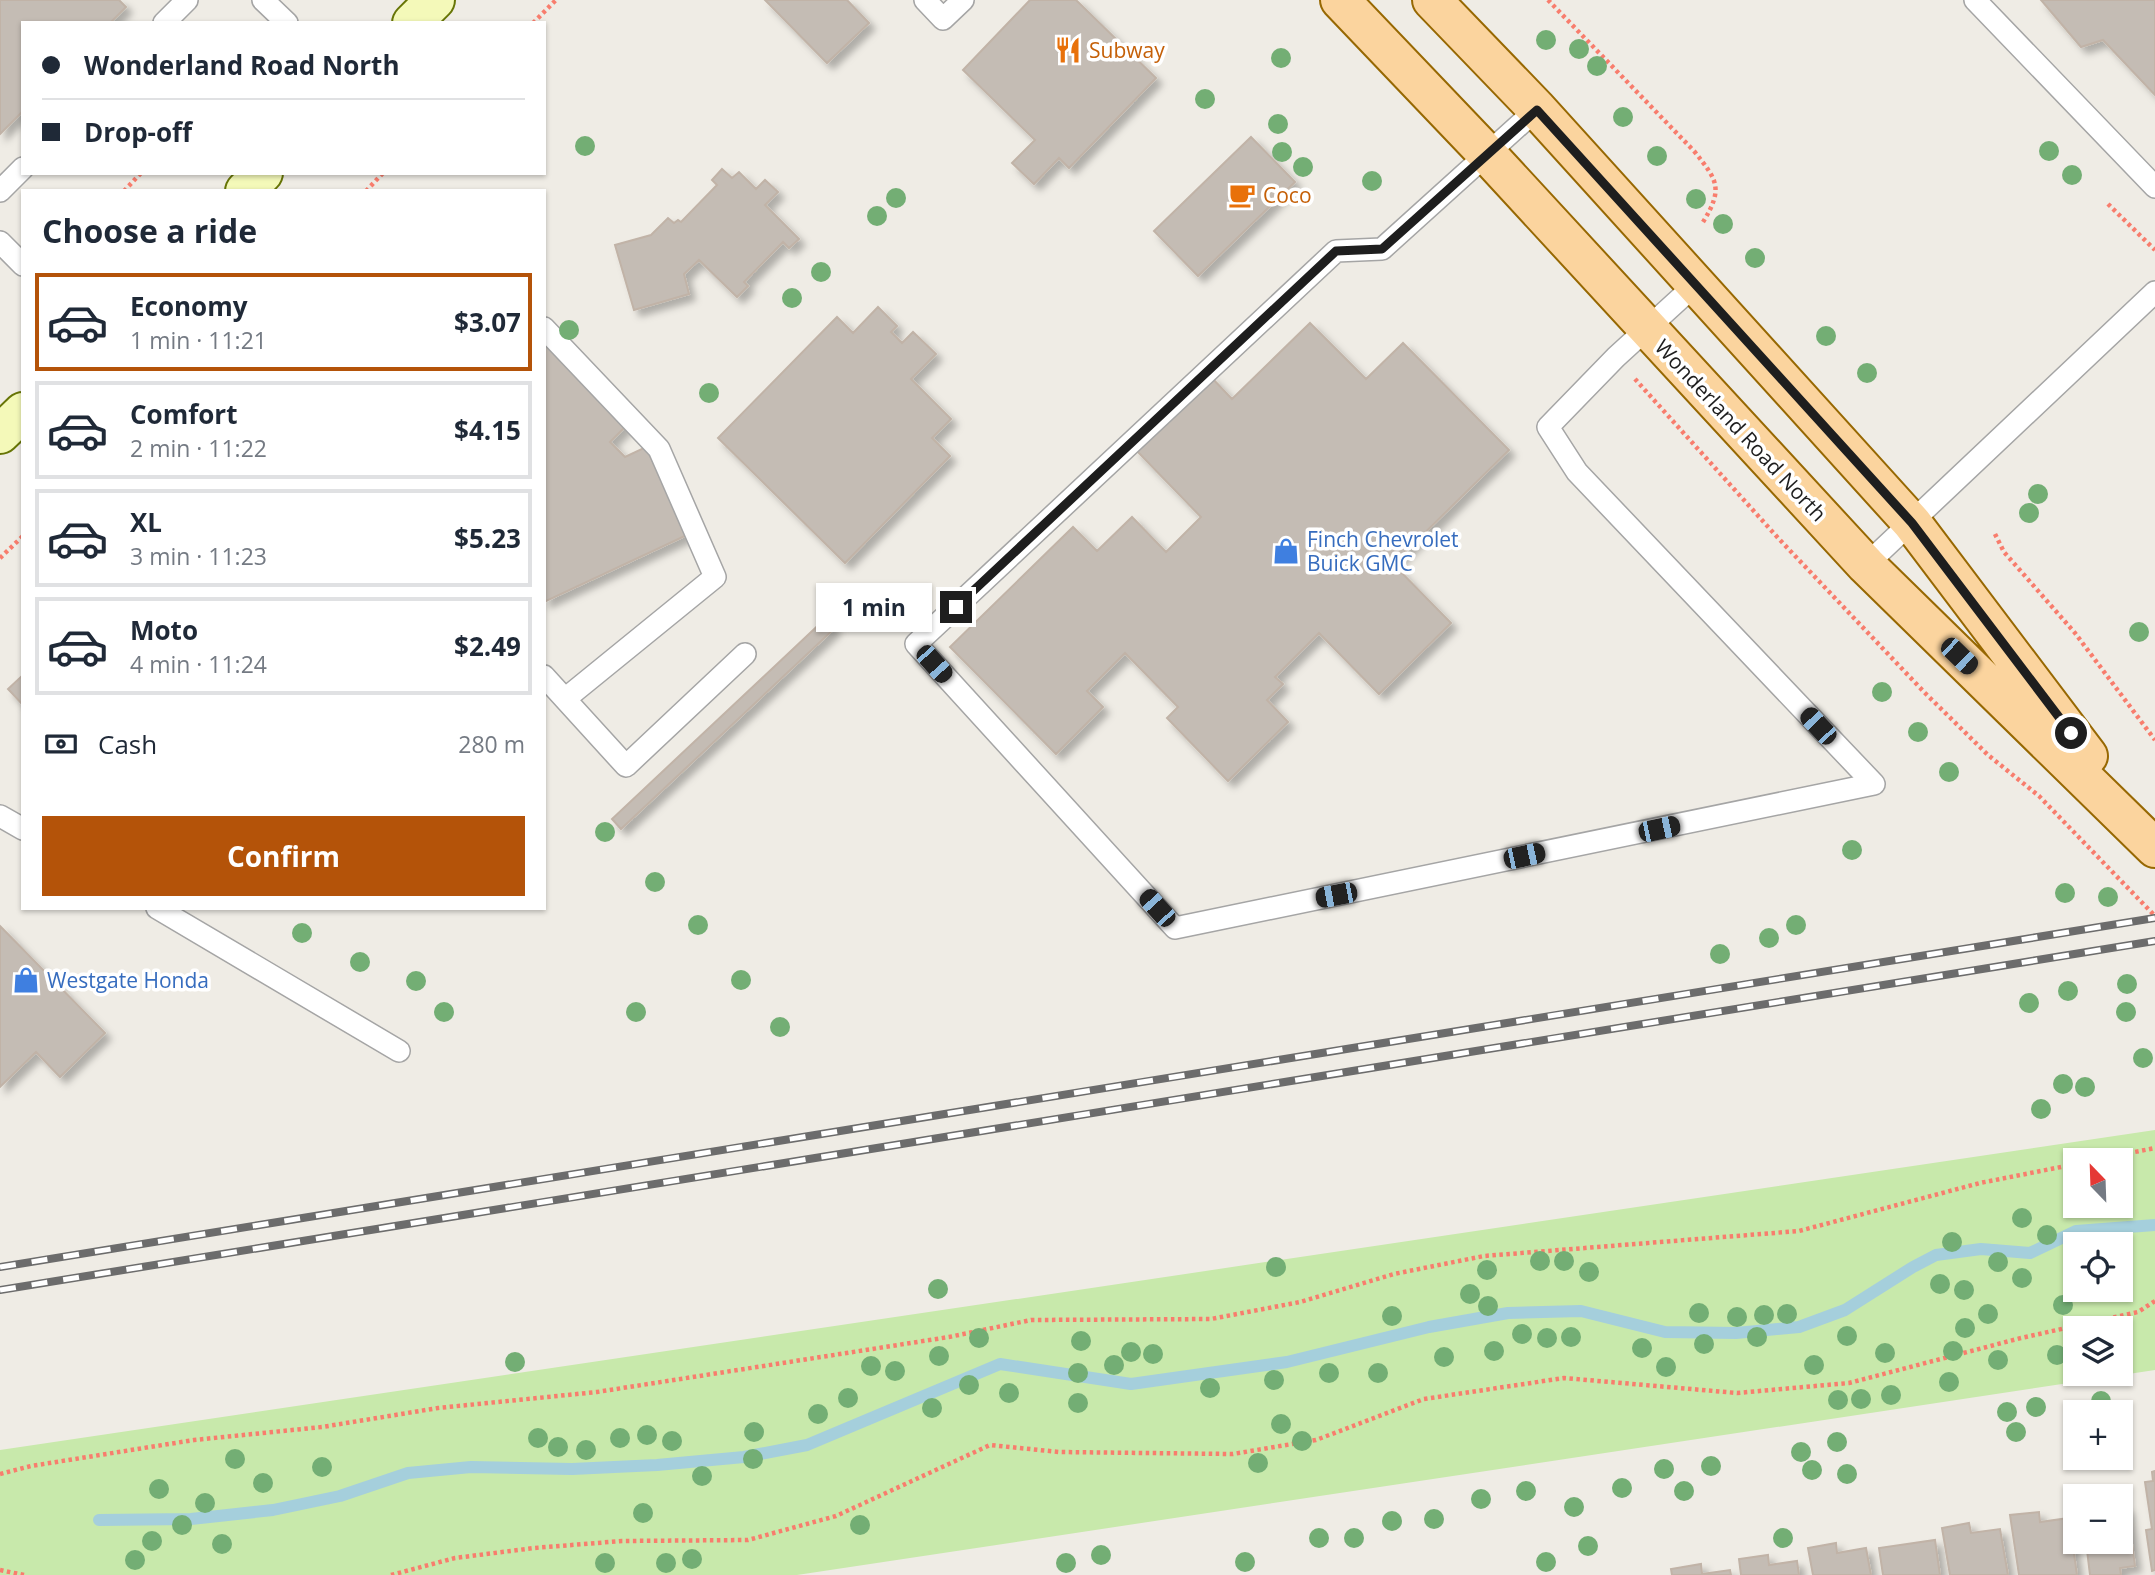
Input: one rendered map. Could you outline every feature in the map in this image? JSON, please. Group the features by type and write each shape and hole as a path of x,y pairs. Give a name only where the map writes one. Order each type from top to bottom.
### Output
{"main road":[{"path":"414,21 435,0"},
{"name":"Wonderland Road North","path":"1340,0 1487,154 1866,565 2155,846"},
{"name":"Wonderland Road North","path":"1432,0 1537,110 1912,523 2155,846"},
{"path":"247,189 261,175"},
{"path":"0,434 21,414"}],"lane":[{"path":"166,21 187,0"},
{"path":"263,0 285,21"},
{"path":"925,0 943,19 963,0"},
{"path":"1975,0 2155,187"},
{"path":"1537,110 1382,249 1336,251 916,644 1175,928 1874,784 1577,471 1548,427 1646,328 1696,284"},
{"path":"0,191 21,170"},
{"path":"0,242 21,263"},
{"path":"1866,565 2155,292"},
{"path":"546,330 659,449 715,576 565,699"},
{"path":"546,678 626,766 745,654"},
{"path":"0,816 21,828"},
{"path":"160,910 399,1051"}],"path":[{"path":"535,21 556,0"},
{"path":"1548,0 1694,151 1715,178 1716,201 1703,222"},
{"path":"126,189 139,175"},
{"path":"368,189 381,175"},
{"path":"2109,204 2155,250"},
{"path":"1616,357 1779,539 1925,693 1988,755 2039,796 2155,916"},
{"path":"1995,534 2004,552 2075,633 2155,740"},
{"path":"0,558 21,538"},
{"path":"2133,1152 2155,1148"},
{"path":"0,1474 31,1466 194,1440 322,1427 438,1408 597,1392 949,1337 1031,1320 1211,1319 1300,1302 1394,1273 1484,1256 1798,1231 1980,1183 2063,1167"},
{"path":"391,1575 455,1558 534,1548 622,1541 748,1539 836,1516 990,1445 1059,1452 1233,1454 1316,1440 1424,1399 1564,1378 1737,1393 1849,1383 2021,1338 2138,1312 2155,1301"},
{"path":"0,1570 24,1575"}],"green space":[{"path":"2155,1130 2155,1370 2133,1373 2133,1316 2063,1316 2063,1384 797,1575 0,1575 0,1450"}],"building":[{"path":"0,0 119,0 126,7 112,21 21,21 21,113 0,134"},
{"path":"765,0 847,0 869,23 827,63"},
{"path":"1030,0 1076,0 1156,78 1069,168 1059,158 1034,184 1012,163 1035,140 963,70"},
{"path":"2041,0 2155,0 2155,95 2103,40 2081,47"},
{"path":"1251,137 1295,182 1198,276 1154,231"},
{"path":"722,169 732,178 739,172 756,189 765,180 778,192 765,205 799,239 789,248 783,242 744,282 748,286 737,297 699,260 684,274 689,294 634,310 615,245 651,235 668,218 674,223 678,220 681,222 717,185 712,180"},
{"path":"878,307 897,326 891,332 902,343 913,332 936,354 911,379 951,419 932,438 950,456 845,563 718,438 837,317 853,333"},
{"name":"Finch Chevrolet Buick GMC","path":"1310,323 1366,379 1403,343 1509,450 1393,564 1451,623 1379,694 1319,633 1275,677 1283,684 1267,700 1288,722 1228,781 1167,718 1178,707 1125,653 1087,691 1103,707 1056,754 950,647 1073,527 1097,551 1132,517 1166,552 1201,517 1135,449 1210,376 1232,399"},
{"path":"546,342 627,425 610,442 625,457 646,447 687,535 546,601"},
{"path":"826,618 835,628 621,829 612,819"},
{"path":"21,677 21,703 8,689"},
{"name":"Westgate Honda","path":"0,926 105,1033 60,1077 36,1052 0,1087"},
{"path":"2155,1471 2155,1570 2152,1571 2146,1530 2152,1529 2145,1482 2153,1481 2152,1472"},
{"path":"2039,1512 2040,1522 2063,1519 2063,1554 2074,1554 2077,1575 2019,1575 2010,1515"},
{"path":"1969,1523 1971,1533 2000,1529 2008,1575 1950,1575 1942,1528"},
{"path":"1935,1540 1940,1575 1883,1575 1879,1548"},
{"path":"1836,1543 1837,1553 1866,1548 1871,1575 1813,1575 1808,1548"},
{"path":"2133,1551 2135,1566 2120,1568 2121,1575 2090,1575 2087,1554 2133,1554"},
{"path":"1768,1555 1769,1565 1797,1561 1799,1575 1741,1575 1739,1559"},
{"path":"1701,1564 1702,1574 1730,1570 1731,1575 1672,1575 1671,1569"}],"waterway":[{"path":"99,1520 191,1519 273,1510 340,1496 408,1473 471,1467 572,1469 657,1465 744,1457 807,1445 1000,1364 1131,1384 1287,1362 1429,1327 1508,1313 1581,1311 1665,1332 1736,1333 1799,1327 1845,1310 1936,1255 1981,1249 2030,1253 2076,1231 2155,1225"}],"railway":[{"path":"0,1267 2155,918"},
{"path":"0,1290 2155,941"}],"place":[{"name":"Subway","path":"1068,50"},
{"name":"Coco","path":"1242,195"},
{"name":"Finch Chevrolet Buick GMC","path":"1286,551"},
{"name":"Westgate Honda","path":"26,980"}],"route":[{"path":"956,607 1336,251 1382,249 1431,202 1537,110 1912,523 2071,733"}]}
